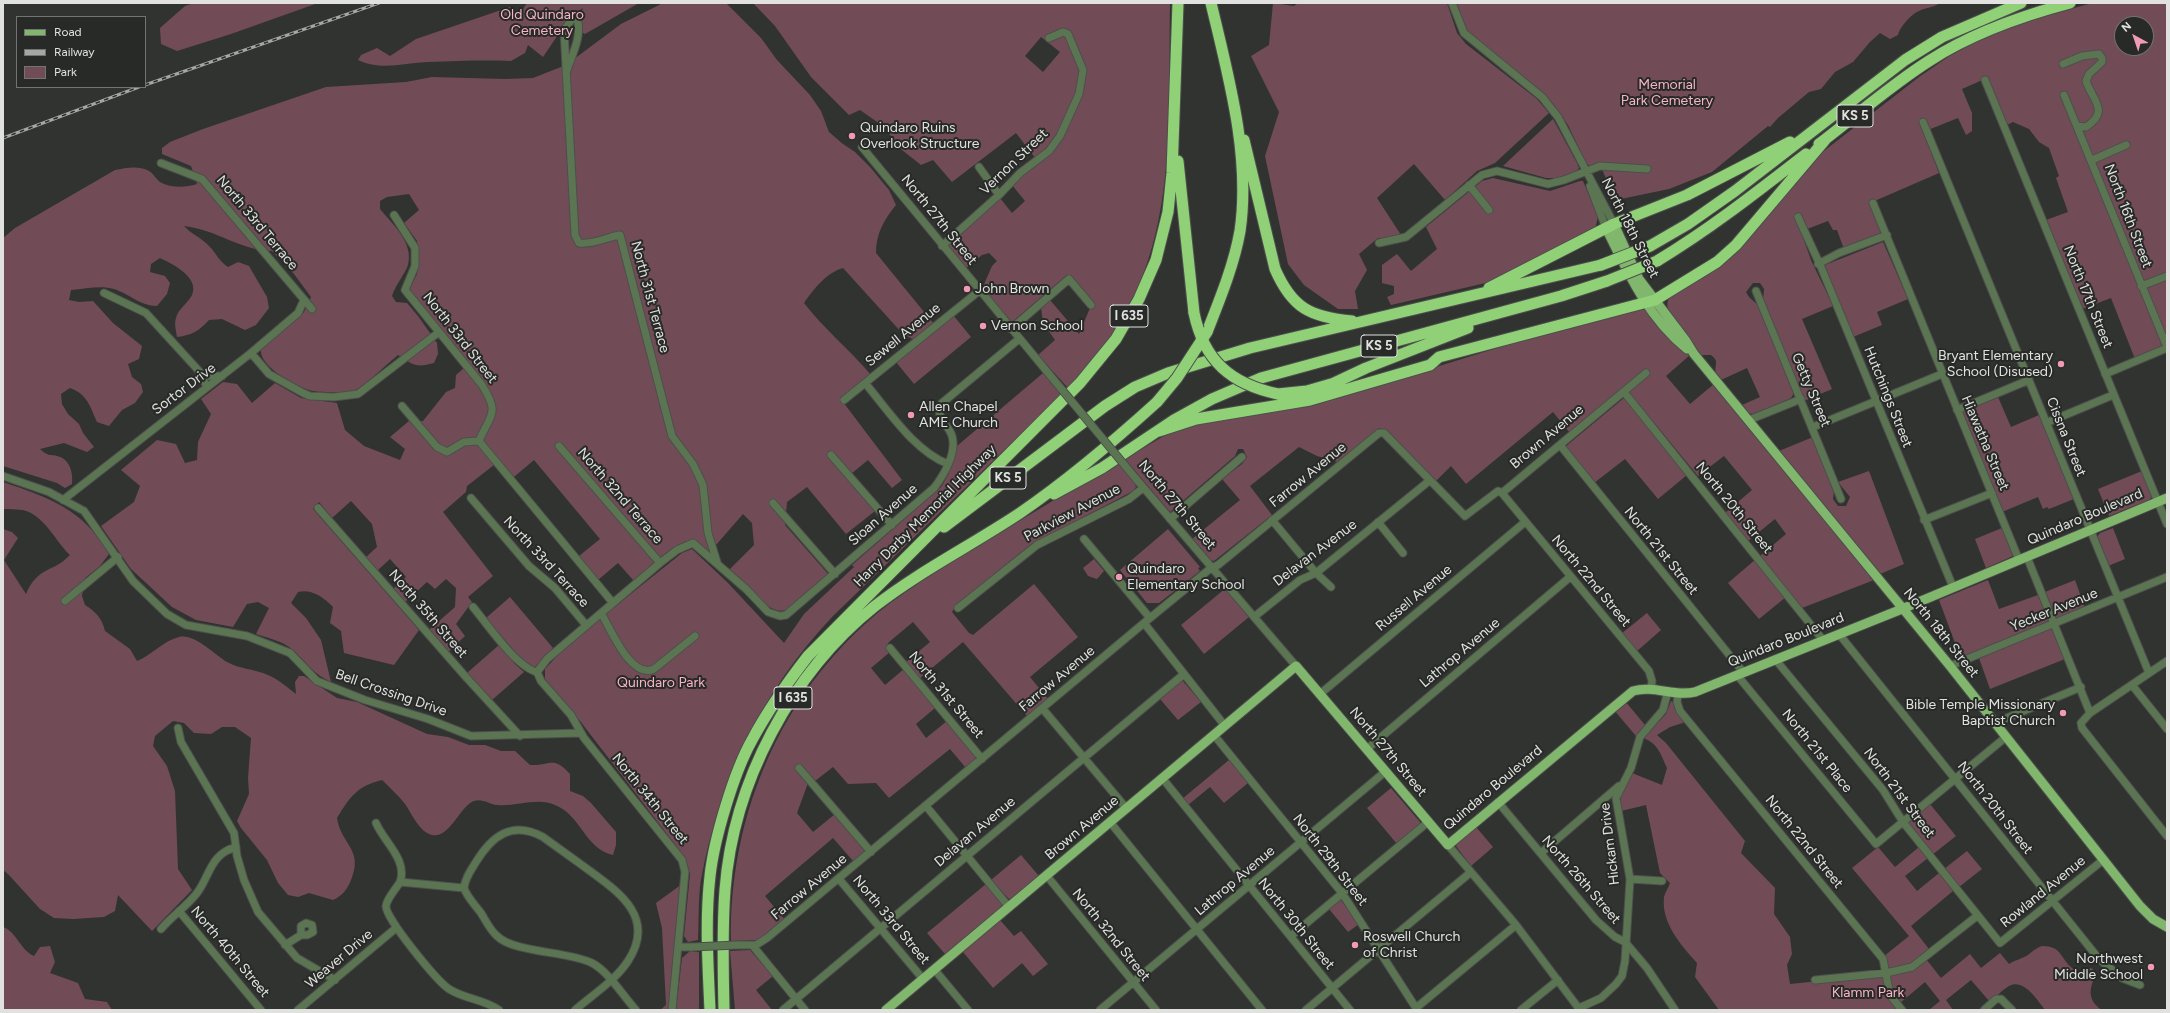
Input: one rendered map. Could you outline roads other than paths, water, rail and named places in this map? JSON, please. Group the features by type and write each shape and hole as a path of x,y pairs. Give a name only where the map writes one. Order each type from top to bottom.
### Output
{"highway":[{"name":"Harry Darby Memorial Highway","path":"709,1007 707,920 710,875 723,818 751,741 779,694 808,656 1080,383 1116,339 1139,299 1156,260 1168,212 1172,173 1178,3"},
{"name":"Harry Darby Memorial Highway","path":"724,1010 723,981 725,889 732,842 747,790 771,736 804,680 842,636 874,607 909,581 1020,512 1124,432 1157,402 1177,378 1207,332 1226,284 1240,231 1241,154 1238,119 1211,3"},
{"name":"KS 5","path":"912,551 1105,406 1135,387 1168,373 1203,361 1601,265 1650,246 1688,224 1729,196 1905,60 1942,36 2021,3"},
{"name":"KS 5","path":"1020,512 1102,468 1212,399 1261,378 1523,307 1607,281 1657,261 1689,242 1735,210 1901,80 1930,60 1973,36 2008,22 2070,3"},
{"path":"1238,119 1249,154 1275,269 1283,288 1297,304 1311,312 1328,319 1360,322"},
{"path":"1174,124 1194,313 1198,332 1207,351 1224,371 1252,388 1278,394 1307,391 1650,301 1717,262 1736,245 1825,140"},
{"path":"1473,296 1610,226 1688,195 1816,129"},
{"path":"1332,384 1366,368 1523,307"},
{"path":"1159,431 1196,419 1310,400 1430,364 1440,357"},
{"path":"723,981 731,1010"}],"main road":[{"name":"North 18th Street","path":"1610,226 1635,287 1650,301 1681,344 1694,354 1749,420 1950,666 2147,914 2166,924"},
{"name":"Quindaro Boulevard","path":"1448,844 1626,695 1642,688 1668,691 1678,694 1695,692 1902,609 2167,498"},
{"name":"North 27th Street","path":"1296,666 1448,844"},
{"name":"Brown Avenue","path":"886,1010 1296,666"}],"street":[{"name":"North 18th Street","path":"1452,3 1464,34 1548,104 1562,123 1610,226"},
{"name":"North 31st Terrace","path":"566,73 578,36 579,25 577,19 572,19 564,30 566,73 574,235 579,243 588,244 607,237 620,236 672,436 699,474 704,494 708,533 713,554 719,566"},
{"name":"Vernon Street","path":"942,246 999,195 1020,173 1045,154 1055,143 1068,120 1079,94 1083,70 1068,34 1063,32 1049,38"},
{"path":"2063,64 2082,56 2099,54 2102,58 2102,62 2089,74 2086,81 2098,105 2098,115 2096,120 2086,127 2077,126"},
{"name":"North 17th Street","path":"1985,80 2167,524"},
{"name":"North 16th Street","path":"2064,95 2092,160 2141,286 2167,347"},
{"name":"Cissna Street","path":"1923,122 2149,673"},
{"path":"2092,160 2126,145"},
{"name":"North 27th Street","path":"862,146 942,246 1143,488 1296,666"},
{"name":"North 33rd Terrace","path":"161,163 202,179 304,300"},
{"path":"1379,243 1406,238 1482,175 1497,171 1548,184 1606,165 1647,169"},
{"path":"979,167 999,195"},
{"path":"1469,185 1489,210"},
{"name":"Hiawatha Street","path":"1873,203 1992,493 2054,624 2081,687 2090,713"},
{"name":"North 33rd Street","path":"394,215 415,248 415,266 405,290 482,385 493,406 493,412 479,441"},
{"name":"Hutchings Street","path":"1798,217 1953,588"},
{"path":"1818,264 1853,247 1886,235"},
{"path":"2141,286 2167,276"},
{"path":"1011,329 1069,279 1091,305"},
{"name":"Sewell Avenue","path":"844,400 979,291"},
{"name":"Getty Street","path":"1756,291 1813,427 1841,499"},
{"path":"104,293 146,313 205,376 222,376"},
{"path":"304,300 312,309"},
{"name":"Sortor Drive","path":"63,500 252,353 298,314 304,300"},
{"path":"252,353 269,374 303,393 310,396 334,397 358,394 439,332"},
{"name":"Sloan Avenue","path":"719,566 746,589 768,612 780,616 786,615 931,491 943,475 948,464 953,442 952,435 940,417 939,408 945,399 1019,339"},
{"path":"2105,374 2167,347"},
{"path":"199,371 207,388"},
{"name":"Brown Avenue","path":"1430,481 1465,516 1498,491 1502,493 1646,373"},
{"path":"1813,427 1942,374"},
{"path":"1958,410 2029,380"},
{"path":"865,383 920,447 931,457 948,464"},
{"name":"North 20th Street","path":"1624,392 1823,640"},
{"path":"2046,423 2114,395"},
{"path":"1749,420 1801,399"},
{"path":"402,406 438,447 447,452 464,442 479,441 613,603"},
{"name":"Farrow Avenue","path":"753,946 760,944 839,879 1147,620 1211,568 1218,565 1379,434 1384,433 1430,481"},
{"name":"North 21st Street","path":"1560,445 1740,673"},
{"name":"North 32nd Terrace","path":"559,446 660,563"},
{"path":"831,455 892,525"},
{"path":"1170,519 1242,457"},
{"name":"Bell Crossing Drive","path":"3,476 42,490 84,511 118,557 133,581 168,614 186,625 247,636 290,653 317,681 364,700 428,718 471,736 520,736 581,733"},
{"name":"Delavan Avenue","path":"1254,617 1300,580 1316,573 1430,481"},
{"name":"Parkview Avenue","path":"958,608 1037,545 1129,499 1143,488"},
{"name":"North 22nd Street","path":"1502,493 1649,671 1652,681 1652,689"},
{"path":"1924,520 1992,493"},
{"name":"North 33rd Terrace","path":"471,498 529,566 555,588 586,625"},
{"path":"773,503 835,574"},
{"name":"North 35th Street","path":"318,508 464,676 520,736"},
{"path":"1272,520 1316,573 1332,587"},
{"path":"1378,522 1403,553"},
{"name":"Russell Avenue","path":"1320,694 1525,522"},
{"path":"1084,539 1147,620 1184,674 1225,726"},
{"path":"473,607 518,662 529,670 537,672 547,659 586,625 677,550 693,543 719,566"},
{"path":"65,601 118,557"},
{"name":"Lathrop Avenue","path":"1367,749 1570,577"},
{"name":"Yecker Avenue","path":"1950,666 2167,577"},
{"path":"601,613 627,657 635,667 641,670 647,671 654,669 695,636"},
{"name":"North 20th Street","path":"1839,634 2052,901 2109,968 2130,983 2140,985"},
{"name":"North 31st Street","path":"890,648 982,759"},
{"name":"North 21st Street","path":"1775,659 1883,790 1903,822 2000,943"},
{"path":"2167,661 2082,720 2082,728 2167,836"},
{"name":"North 34th Street","path":"537,672 541,681 571,715 581,733 682,860 685,872 678,947"},
{"name":"North 21st Place","path":"1740,673 1876,844 1903,822"},
{"name":"Delavan Avenue","path":"783,1010 1184,674"},
{"path":"2132,685 2167,729"},
{"path":"1995,723 2081,687"},
{"name":"Hickam Drive","path":"1580,1009 1601,998 1622,976 1626,961 1625,942 1630,879 1616,798 1624,782 1640,737 1664,710 1668,691"},
{"name":"North 22nd Street","path":"1678,694 1677,702 1680,710 1880,955 1884,964 1890,995 1902,1010"},
{"path":"1042,708 1127,809"},
{"path":"178,728 181,742 232,829 244,880 253,903 285,945 304,964 335,980"},
{"name":"North 29th Street","path":"1214,735 1342,893 1416,1008 1516,925"},
{"path":"1903,822 2006,737"},
{"path":"799,768 871,852"},
{"name":"Lathrop Avenue","path":"1100,1010 1386,771"},
{"name":"North 30th Street","path":"1162,779 1350,1010"},
{"path":"1540,853 1624,782"},
{"name":"North 26th Street","path":"1498,802 1596,920 1615,937 1625,942 1647,968 1675,1010"},
{"path":"926,806 1009,907"},
{"path":"1110,822 1262,1010"},
{"path":"1291,936 1428,822"},
{"path":"378,826 402,866 400,882 386,906 389,917 396,928 448,988 489,1004 499,1010"},
{"path":"574,1010 610,980 624,966 632,955 638,932 635,916 619,892 543,837 523,830 500,834 489,842 466,877 464,888 493,932 501,939 511,944 580,958 597,966 610,980 636,1010"},
{"name":"North 27th Street","path":"1448,844 1516,925 1580,1009"},
{"path":"161,929 196,894 207,872 216,860 223,853 236,847"},
{"name":"Rowland Avenue","path":"2000,943 2103,860"},
{"path":"1306,1010 1471,872"},
{"name":"North 32nd Street","path":"1047,876 1156,1010"},
{"name":"North 33rd Street","path":"839,879 923,978"},
{"path":"1630,879 1662,881"},
{"path":"400,882 464,888"},
{"name":"North 40th Street","path":"179,911 260,1010"},
{"path":"1815,980 1886,973 1912,967 1977,916"},
{"name":"Weaver Drive","path":"298,1010 396,928"},
{"path":"285,945 300,935"},
{"path":"672,1010 678,947 737,946 753,946 805,1010"},
{"name":"North 33rd Street","path":"934,969 968,1010"},
{"path":"1521,1010 1558,980"},
{"path":"1984,1010 1996,1000 2001,999 2012,1010"}],"railway":[{"path":"146,85 379,3"},
{"path":"3,138 136,88"}],"place":[{"name":"Quindaro Ruins Overlook Structure","path":"852,136"},
{"name":"John Brown","path":"967,289"},
{"name":"Vernon School","path":"983,326"},
{"name":"Bryant Elementary School (Disused)","path":"2061,364"},
{"name":"Allen Chapel AME Church","path":"911,415"},
{"name":"Quindaro Elementary School","path":"1119,577"},
{"name":"Bible Temple Missionary Baptist Church","path":"2063,713"},
{"name":"Roswell Church of Christ","path":"1355,945"},
{"name":"Northwest Middle School","path":"2151,967"}],"park label":[{"name":"Old Quindaro Cemetery","path":"542,24"},
{"name":"Memorial Park Cemetery","path":"1667,94"},
{"name":"Quindaro Park","path":"661,683"},
{"name":"Klamm Park","path":"1868,993"}]}
